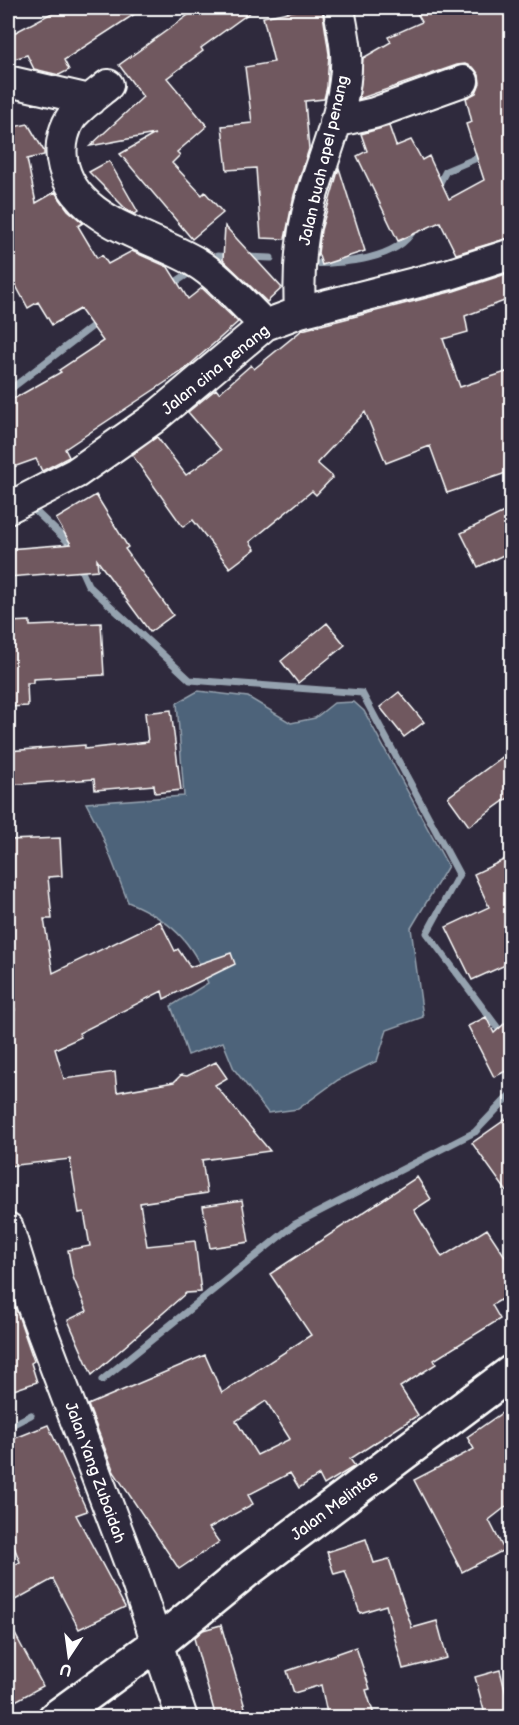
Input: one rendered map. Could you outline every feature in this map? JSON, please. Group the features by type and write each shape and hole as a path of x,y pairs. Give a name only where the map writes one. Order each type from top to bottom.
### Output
{"main road":[{"name":"Jalan Melintas","path":"55,1718 158,1643 246,1571 512,1372"}],"street":[{"name":"Jalan buah apel penang","path":"300,312 298,273 302,236 335,122 346,53 339,8"},
{"path":"8,81 99,92 73,116 66,130 62,149 65,175 80,197 99,214 144,239 203,267 265,325"},
{"path":"335,122 374,113 464,81"},
{"name":"Jalan cina penang","path":"8,508 76,473 153,419 265,325 300,312 450,274 512,254"},
{"name":"Jalan Yang Zubaidah","path":"8,1228 32,1305 77,1420 158,1643 182,1718"}],"water":[{"path":"198,691 248,697 291,723 315,718 334,703 354,702 364,711 448,866 411,928 423,1017 387,1030 377,1061 338,1080 298,1109 268,1113 234,1069 223,1042 188,1055 171,1006 208,983 202,968 187,943 168,924 128,902 100,830 86,803 184,796 177,703"}],"building":[{"path":"49,8 144,8 64,60 69,70 59,75 34,69 27,55 8,61 8,36 52,13"},
{"path":"198,8 256,8 201,48 203,51 167,78 207,126 177,152 180,155 172,163 202,195 205,192 223,213 192,239 120,154 155,134 90,146 143,97 119,65"},
{"path":"308,8 322,8 329,54 327,87 324,99 305,101 309,149 294,195 285,239 261,238 256,168 227,170 222,126 252,123 245,67 274,62 263,17"},
{"path":"414,8 504,8 512,29 512,66 507,68 512,85 512,237 456,254 440,222 398,241 357,156 367,151 361,134 389,126 396,146 411,140 422,160 429,156 449,199 484,180 466,124 472,122 466,98 476,93 480,83 479,75 474,68 465,64 457,65 359,99 363,58 391,42 388,37 422,22"},
{"path":"28,124 44,151 44,155 27,159 36,203 55,192 68,210 83,223 78,226 97,258 102,255 108,264 132,251 168,267 188,299 202,288 238,322 184,370 65,449 69,457 42,471 36,459 8,469 8,402 61,372 59,370 103,341 80,309 52,325 38,302 28,308 8,271 8,251 15,246 8,233 8,128"},
{"path":"109,161 138,212 135,214 128,211 89,172"},
{"path":"339,168 365,251 322,265 318,253 321,230"},
{"path":"225,226 282,288 267,302 223,260"},
{"path":"512,272 512,298 465,316 468,332 443,339 460,387 512,370 512,471 447,493 430,446 386,463 365,412 317,463 333,477 316,495 312,491 250,542 255,549 230,568 193,520 183,527 132,455 157,437 186,475 221,450 188,412 216,389 219,393 251,365 254,369 302,330 454,291"},
{"path":"96,495 128,547 125,549 173,615 150,632 97,560 98,570 8,577 8,549 71,544 56,519"},
{"path":"512,508 512,551 478,567 461,533"},
{"path":"30,621 30,626 101,623 104,675 33,679 33,683 27,683 28,706 8,707 8,622"},
{"path":"327,623 345,645 298,683 281,661"},
{"path":"399,692 424,722 404,737 380,707"},
{"path":"171,710 181,790 155,793 154,785 95,790 94,779 8,785 8,751 85,745 85,749 148,742 145,713"},
{"path":"512,750 512,795 469,826 448,797"},
{"path":"60,838 62,876 48,877 52,919 44,919 53,973 160,921 175,951 178,949 190,967 231,953 235,964 164,999 162,991 79,1033 81,1037 55,1049 64,1079 115,1072 117,1092 174,1082 181,1075 187,1076 216,1062 227,1078 215,1085 270,1151 202,1160 207,1193 140,1203 147,1246 195,1241 201,1292 186,1293 92,1375 68,1320 87,1311 73,1277 68,1250 90,1246 84,1212 79,1213 70,1159 8,1166 8,1011 15,1010 8,987 8,840"},
{"path":"512,856 512,962 472,980 446,927 489,907 474,874"},
{"path":"486,1017 494,1033 512,1017 512,1068 494,1077 468,1026"},
{"path":"512,1115 512,1199 472,1143"},
{"path":"417,1177 431,1199 414,1210 442,1257 487,1229 512,1267 512,1293 492,1305 500,1319 434,1360 436,1364 400,1387 418,1415 350,1459 355,1466 324,1485 319,1475 299,1488 290,1473 248,1495 253,1504 209,1528 219,1542 179,1569 114,1472 88,1405 205,1355 222,1393 311,1335 270,1274","holes":["266,1401 290,1439 257,1455 236,1421"]},
{"path":"242,1200 249,1242 210,1248 203,1206"},
{"path":"8,1292 10,1292 34,1361 31,1363 37,1382 8,1392"},
{"path":"512,1406 512,1502 489,1520 504,1550 462,1572 414,1480 474,1449 467,1437"},
{"path":"48,1425 87,1511 76,1515 125,1607 79,1629 53,1579 8,1604 8,1569 20,1562 8,1532 8,1441"},
{"path":"366,1539 374,1563 389,1559 412,1628 437,1621 447,1658 403,1669 386,1605 360,1613 345,1571 334,1574 327,1552"},
{"path":"8,1621 43,1686 8,1705"},
{"path":"221,1625 248,1718 216,1718 194,1638 203,1630"},
{"path":"356,1647 370,1689 366,1690 375,1718 328,1718 321,1685 294,1693 287,1671"},
{"path":"500,1670 512,1718 486,1718 475,1677"}],"waterway":[{"path":"437,188 446,171 484,155"},
{"path":"310,264 352,261 382,254 406,240 414,229"},
{"path":"209,261 217,256 232,257"},
{"path":"246,257 271,258"},
{"path":"171,285 194,270"},
{"path":"8,391 98,322"},
{"path":"30,506 68,542 73,553"},
{"path":"79,565 88,585 190,680 362,693 459,874 427,933 503,1035"},
{"path":"102,1380 295,1224 475,1132 512,1093"},
{"path":"8,1427 31,1415"}]}
